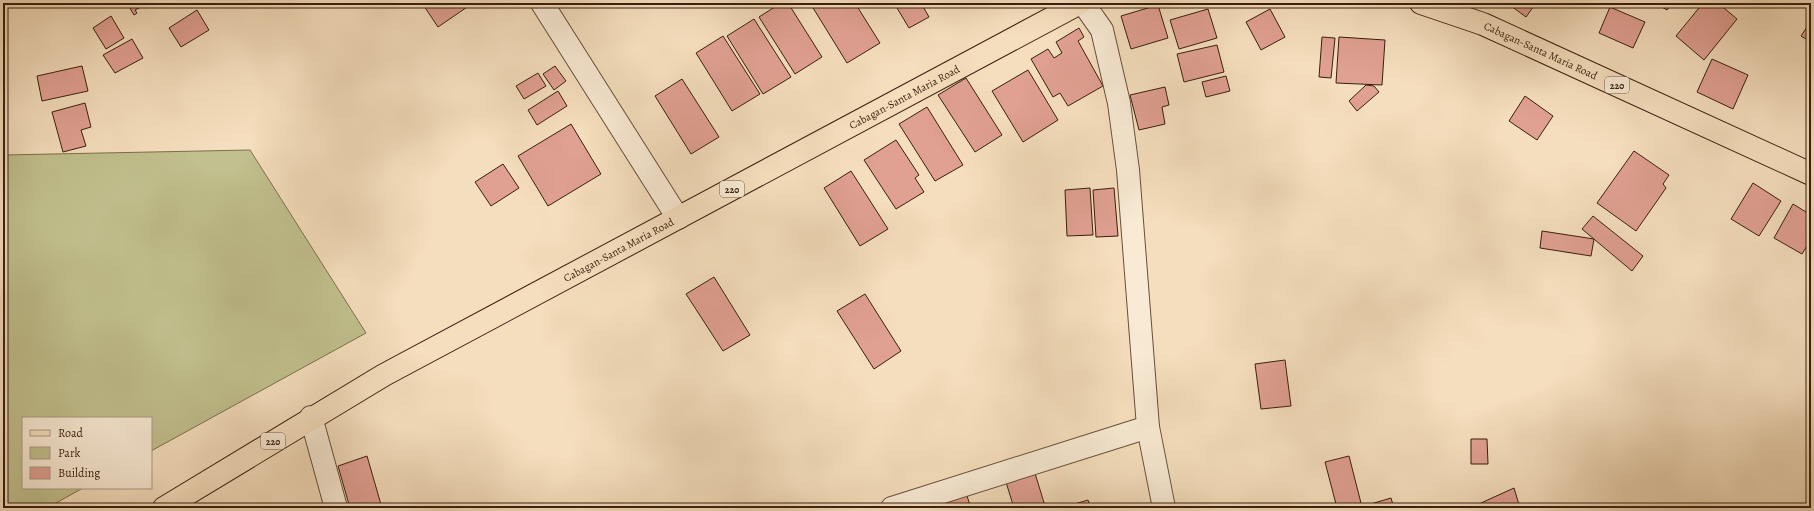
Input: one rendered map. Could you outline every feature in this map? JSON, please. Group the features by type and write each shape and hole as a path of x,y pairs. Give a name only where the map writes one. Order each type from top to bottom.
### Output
{"main road":[{"name":"Cabagan-Santa Maria Road","path":"164,508 311,417 384,375 1082,3"},
{"name":"Cabagan-Santa Maria Road","path":"1421,3 1484,24 1811,174"}],"street":[{"path":"542,3 678,218"},
{"path":"1082,3 1102,30 1119,103 1128,170 1148,427 1164,508"},
{"path":"311,417 336,508"},
{"path":"892,508 1148,427"}],"green space":[{"path":"250,150 366,333 152,450 152,417 22,417 22,489 81,489 47,508 3,508 3,155"}],"building":[{"path":"127,3 152,3 144,8 143,6 135,10 137,13 134,15"},
{"path":"422,3 473,3 438,27"},
{"path":"781,3 788,3 822,57 795,74 759,17"},
{"path":"810,3 855,3 880,43 847,63"},
{"path":"894,3 921,3 929,17 909,28"},
{"path":"1507,3 1536,3 1526,17"},
{"path":"1655,3 1672,3 1667,10"},
{"path":"1703,3 1718,3 1737,19 1704,60 1676,36"},
{"path":"1158,5 1168,38 1131,49 1121,16"},
{"path":"1610,7 1645,22 1633,48 1599,33"},
{"path":"1208,9 1217,38 1179,49 1170,20"},
{"path":"1270,9 1285,37 1261,50 1246,22"},
{"path":"197,10 209,30 181,47 169,28"},
{"path":"111,16 124,38 106,49 93,28"},
{"path":"754,19 791,77 763,94 727,36"},
{"path":"1811,21 1811,42 1801,36"},
{"path":"1079,28 1084,37 1078,41 1103,86 1068,106 1060,93 1053,97 1031,59 1048,49 1054,58 1062,53 1056,42"},
{"path":"723,36 760,94 732,111 696,53"},
{"path":"1322,37 1335,38 1331,78 1319,77"},
{"path":"1339,37 1385,40 1382,85 1336,83"},
{"path":"132,39 143,58 115,73 103,55"},
{"path":"1217,45 1224,72 1184,82 1177,54"},
{"path":"1712,59 1748,75 1733,109 1697,92"},
{"path":"82,66 88,91 42,101 37,76"},
{"path":"555,66 566,81 554,90 543,74"},
{"path":"1028,70 1058,120 1023,142 992,91"},
{"path":"538,73 546,86 524,99 516,86"},
{"path":"1226,76 1230,91 1206,97 1202,82"},
{"path":"966,78 1002,135 975,152 938,95"},
{"path":"682,79 719,137 691,154 655,96"},
{"path":"1366,85 1374,86 1379,92 1357,111 1349,101"},
{"path":"1165,87 1169,105 1162,107 1165,124 1139,130 1130,95"},
{"path":"558,91 567,106 537,125 528,110"},
{"path":"1525,96 1553,116 1537,140 1509,121"},
{"path":"85,103 91,127 81,130 86,146 63,152 52,112"},
{"path":"927,107 963,165 935,181 899,124"},
{"path":"571,124 601,174 548,206 518,156"},
{"path":"896,140 919,175 915,178 924,192 896,209 864,160"},
{"path":"1634,151 1669,175 1663,184 1666,188 1636,231 1597,203"},
{"path":"503,164 519,188 491,206 475,182"},
{"path":"851,171 888,229 860,246 824,188"},
{"path":"1753,183 1781,201 1759,236 1731,219"},
{"path":"1090,188 1093,235 1067,236 1065,190"},
{"path":"1114,188 1118,236 1096,237 1093,190"},
{"path":"1793,204 1811,215 1811,239 1802,254 1774,238"},
{"path":"1593,216 1643,256 1632,271 1582,229"},
{"path":"1542,231 1594,239 1591,256 1540,248"},
{"path":"714,277 750,335 723,351 686,294"},
{"path":"865,294 901,351 874,369 837,311"},
{"path":"1285,360 1291,406 1261,409 1255,364"},
{"path":"1471,439 1487,439 1488,464 1471,464"},
{"path":"367,456 382,508 350,508 338,466"},
{"path":"1349,456 1361,503 1337,508 1325,462"},
{"path":"1034,470 1045,506 1039,508 1014,508 1005,479"},
{"path":"1514,488 1520,508 1470,508"},
{"path":"965,490 971,508 939,508 936,499"},
{"path":"1391,498 1394,508 1357,508"},
{"path":"1088,500 1091,508 1061,508"}]}
